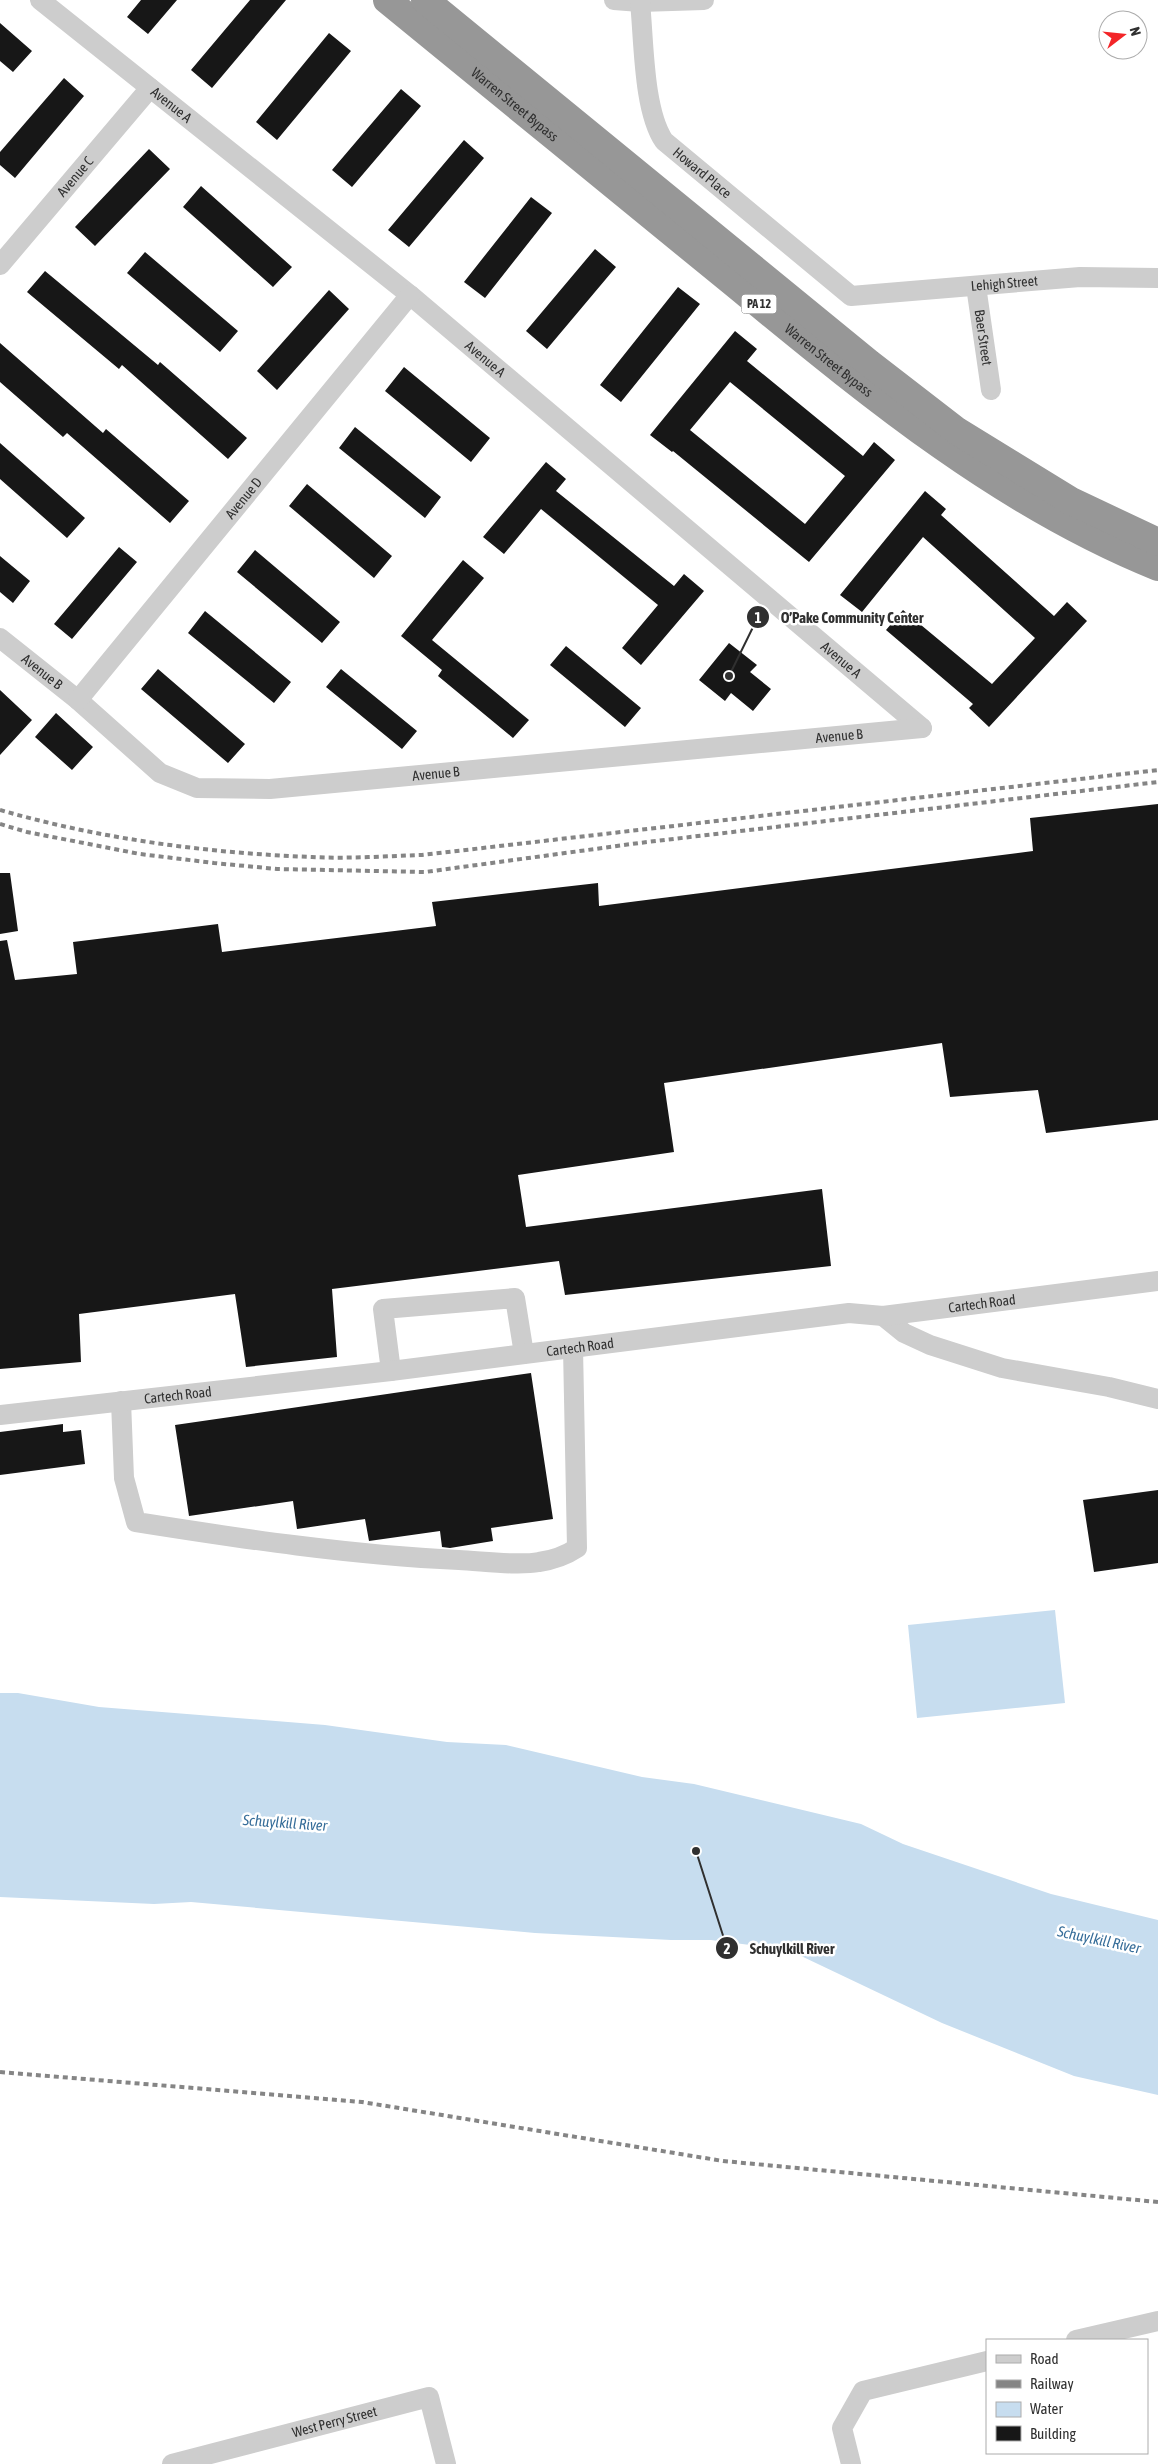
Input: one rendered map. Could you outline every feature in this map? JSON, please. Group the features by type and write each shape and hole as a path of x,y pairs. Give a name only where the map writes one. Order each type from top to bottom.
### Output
{"highway":[{"name":"Warren Street Bypass","path":"387,0 854,382 944,450 1091,538 1158,567"},
{"name":"Warren Street Bypass","path":"425,0 919,402 965,436 1040,482 1102,517 1158,542"}],"street":[{"name":"Avenue A","path":"40,0 410,296 922,728"},
{"path":"614,0 640,2 704,0"},
{"name":"Howard Place","path":"640,2 649,99 658,132 664,141 851,296"},
{"name":"Avenue C","path":"0,265 150,88"},
{"name":"Lehigh Street","path":"851,296 1080,277 1158,278"},
{"name":"Baer Street","path":"976,286 991,390"},
{"name":"Avenue D","path":"78,700 410,296"},
{"name":"Avenue B","path":"0,638 78,700 160,773 197,788 270,789 922,728"},
{"name":"Cartech Road","path":"0,1415 391,1371 849,1313 883,1316 1158,1281"},
{"path":"391,1371 383,1309 515,1298 524,1354"},
{"path":"883,1316 904,1333 930,1345 1002,1368 1109,1387 1158,1399"},
{"path":"121,1401 124,1478 136,1522 239,1539 321,1548 435,1559 537,1563 565,1556 577,1548 573,1348"},
{"path":"1080,2339 1158,2321"},
{"path":"851,2464 842,2428 863,2391 986,2362"},
{"name":"West Perry Street","path":"172,2464 429,2397 446,2464"}],"water":[{"path":"1055,1610 1065,1703 917,1718 908,1625"},
{"path":"0,1693 18,1693 99,1707 325,1725 447,1742 506,1745 642,1777 694,1784 861,1824 903,1844 1051,1894 1158,1920 1158,2095 1074,2076 942,2023 799,1955 750,1945 711,1940 671,1940 535,1933 191,1902 154,1904 0,1897"}],"building":[{"path":"141,0 177,0 148,34 127,17"},
{"path":"250,0 286,0 212,88 191,70"},
{"path":"0,23 32,51 13,72 0,61"},
{"path":"329,33 351,51 277,140 256,122"},
{"path":"64,78 84,96 15,178 0,165 0,152"},
{"path":"401,89 421,106 352,187 332,170"},
{"path":"464,140 484,158 409,247 388,230"},
{"path":"149,149 170,169 95,246 75,227"},
{"path":"201,186 292,267 273,287 183,207"},
{"path":"531,197 552,213 485,298 464,282"},
{"path":"595,249 616,267 547,349 526,331"},
{"path":"145,252 238,331 220,352 127,273"},
{"path":"45,271 158,365 160,362 247,438 228,459 122,365 119,369 27,292"},
{"path":"678,287 700,304 621,402 600,385"},
{"path":"329,290 349,309 277,390 257,371"},
{"path":"735,331 757,349 747,361 863,456 874,442 895,460 809,562 673,451 650,435","holes":["730,382 845,476 805,524 690,430"]},
{"path":"0,343 103,433 106,429 189,501 170,523 67,433 63,437 0,382"},
{"path":"404,367 490,438 471,462 385,391"},
{"path":"355,427 441,497 425,518 339,448"},
{"path":"0,443 85,518 67,538 0,479"},
{"path":"546,462 566,479 556,491 674,586 684,574 704,591 641,665 622,648 658,605 541,509 504,554 483,537"},
{"path":"307,484 392,556 374,578 289,506"},
{"path":"925,491 946,509 941,515 1054,616 1067,602 1087,621 989,727 969,708 973,704 886,630 903,610 992,684 1035,638 923,537 862,612 840,595"},
{"path":"119,547 137,562 72,639 54,624"},
{"path":"255,550 340,622 322,643 237,572"},
{"path":"0,556 30,581 13,603 0,592"},
{"path":"463,560 484,578 432,640 529,720 513,738 438,676 442,670 401,636"},
{"path":"205,611 291,682 274,703 188,633"},
{"path":"729,643 757,665 750,672 771,689 753,711 731,693 725,701 699,680"},
{"path":"566,646 641,708 625,727 550,665"},
{"path":"158,669 245,744 228,763 141,689"},
{"path":"341,669 417,731 402,749 326,687"},
{"path":"0,690 32,720 0,755"},
{"path":"56,713 93,747 72,770 35,737"},
{"path":"1158,804 1158,1120 1046,1133 1038,1090 950,1097 942,1043 664,1083 674,1152 518,1175 526,1227 822,1189 831,1266 565,1295 559,1261 332,1289 337,1357 246,1367 235,1294 79,1314 81,1362 0,1369 0,941 7,940 15,980 77,974 73,942 218,924 222,952 436,926 432,902 598,883 599,906 1033,851 1030,818"},
{"path":"0,873 10,873 18,931 0,934"},
{"path":"531,1373 553,1519 491,1528 493,1541 450,1548 442,1547 440,1531 369,1541 365,1519 297,1529 293,1501 189,1516 175,1425"},
{"path":"63,1424 63,1432 81,1430 85,1464 0,1475 0,1432"},
{"path":"1158,1490 1158,1563 1094,1572 1083,1500"}],"railway":[{"path":"0,810 77,829 154,843 273,855 326,858 367,857 422,855 1158,770"},
{"path":"0,824 27,832 140,854 214,863 277,869 425,872 639,843 1158,782"},
{"path":"0,2072 362,2102 723,2161 1158,2202"}],"place":[{"name":"O’Pake Community Center","path":"729,676"},
{"name":"Schuylkill River","path":"696,1851"}]}
